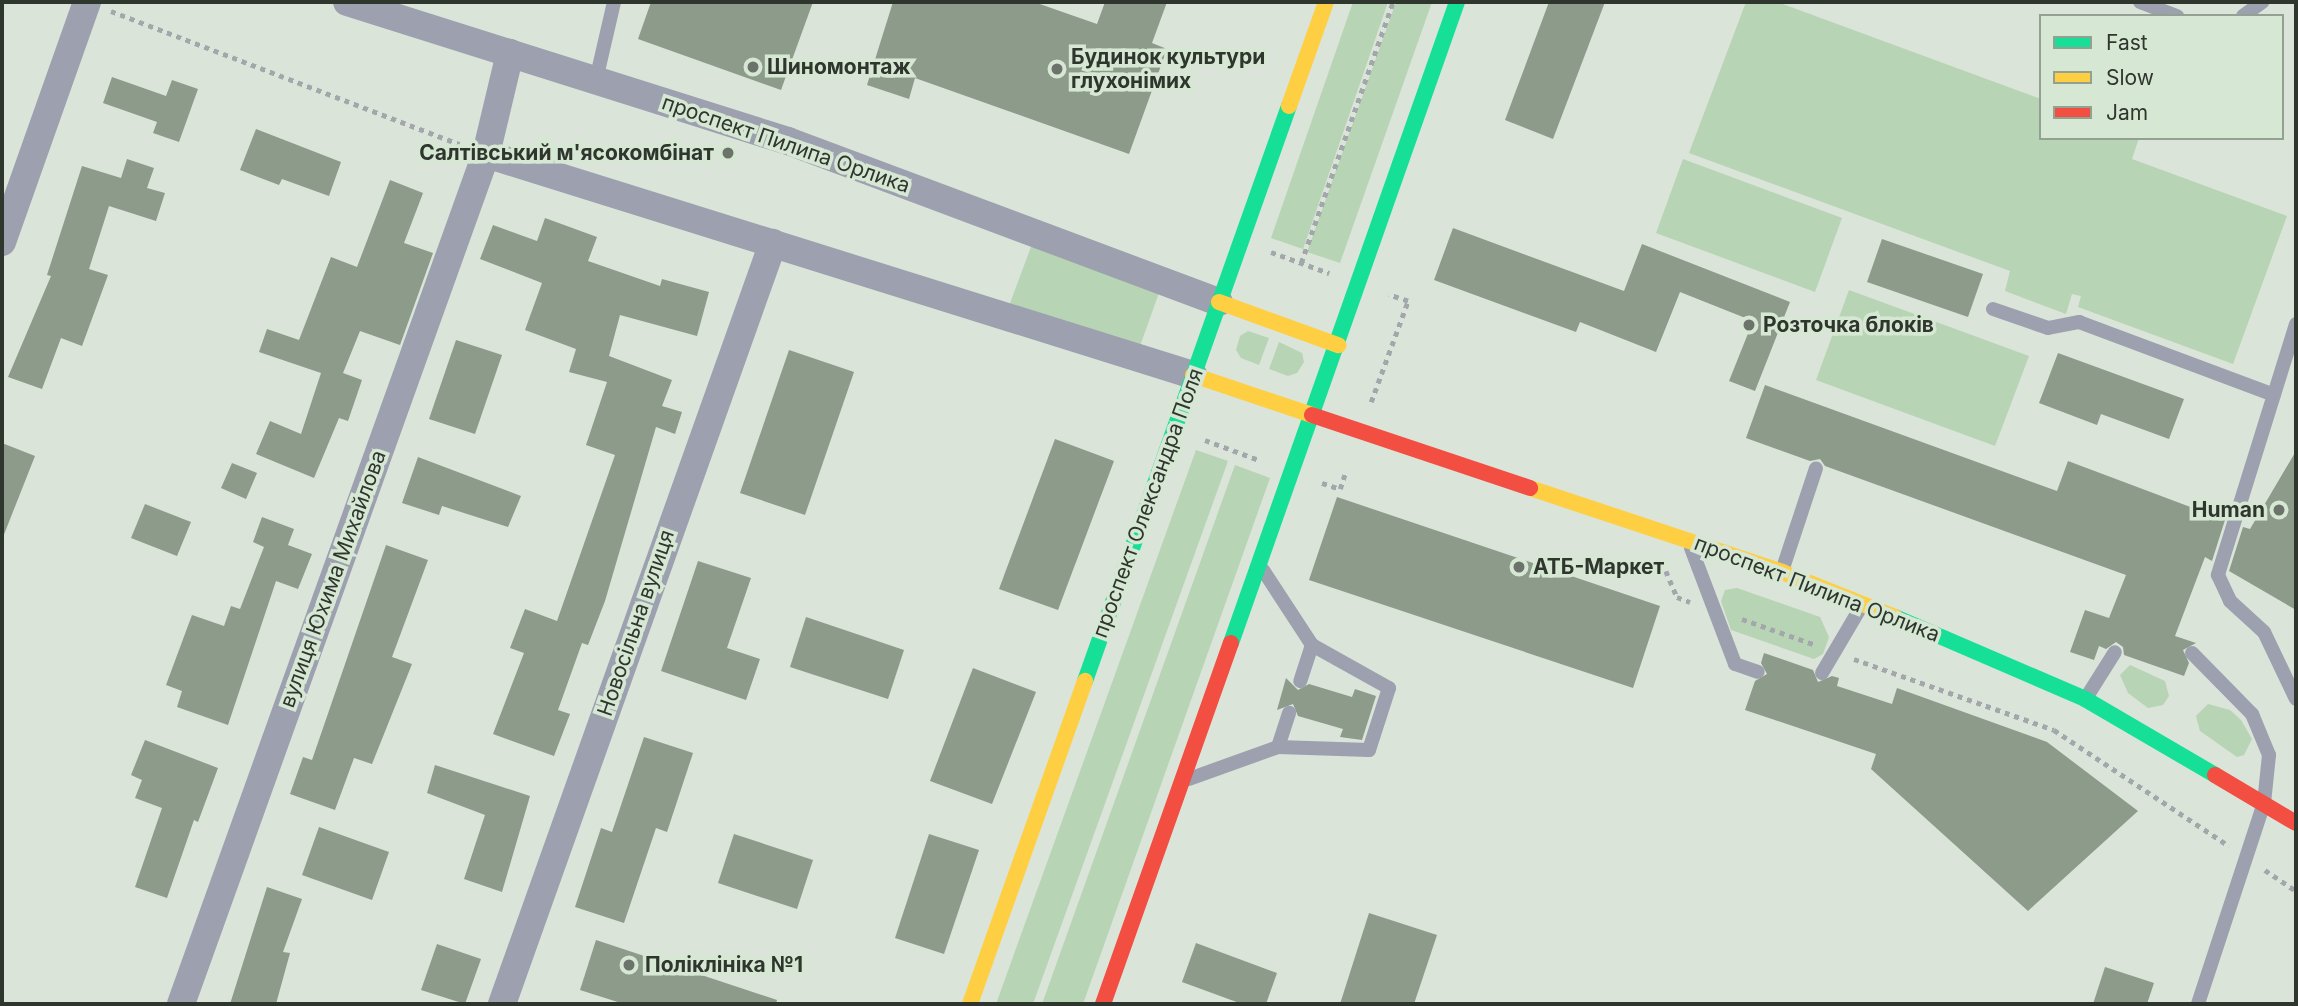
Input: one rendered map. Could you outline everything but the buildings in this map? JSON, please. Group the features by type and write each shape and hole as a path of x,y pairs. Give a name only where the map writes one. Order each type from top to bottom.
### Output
{"main road":[{"name":"проспект Олександра Поля","path":"970,1004 1326,2"},
{"path":"1102,1004 1338,345 1457,2"},
{"path":"1219,302 1338,345"},
{"name":"проспект Пилипа Орлика","path":"1193,375 1688,540 1863,603 2085,699 2296,823"}],"street":[{"name":"проспект Пилипа Орлика","path":"347,2 788,141 1219,302"},
{"path":"2,242 93,4"},
{"name":"вулиця Юхима Михайлова","path":"181,1004 486,154 510,53"},
{"path":"486,154 1193,375"},
{"name":"Новосільна вулиця","path":"502,1004 773,243"}],"lane":[{"path":"596,80 614,2"},
{"path":"2140,2 2172,14"},
{"path":"2245,14 2262,2"},
{"path":"1993,309 2048,328 2079,322 2274,395"},
{"path":"2296,324 2218,575 2230,601 2264,632 2296,699"},
{"path":"1782,572 1816,468"},
{"path":"1688,540 1735,664 1758,672"},
{"path":"1181,782 1278,747 1369,750 1389,688 1312,645 1259,563"},
{"path":"1822,673 1863,603"},
{"path":"1300,681 1312,645"},
{"path":"2085,699 2115,652"},
{"path":"2192,653 2261,728 2269,755 2264,803 2198,1004"},
{"path":"1278,747 1289,713"}],"path":[{"path":"1301,263 1392,2"},
{"path":"93,4 486,154"},
{"path":"1266,250 1336,276"},
{"path":"1371,403 1408,301 1382,292"},
{"path":"1198,438 1272,465"},
{"path":"1315,480 1340,489 1346,471"}],"green space":[{"path":"1353,2 1388,2 1303,249 1271,238"},
{"path":"1396,2 1432,2 1340,263 1307,252"},
{"path":"1746,2 1777,2 2039,98 2039,140 2138,140 2132,159 2287,216 2233,364 2078,307 2081,296 2072,294 2066,314 2005,291 2010,271 1689,153"},
{"path":"1683,159 1842,218 1815,292 1656,233"},
{"path":"1032,244 1160,290 1140,346 1009,306"},
{"path":"1849,290 2029,356 1995,446 1816,380"},
{"path":"1248,331 1269,338 1259,365 1241,358 1236,350 1240,336"},
{"path":"1279,342 1302,353 1304,362 1297,373 1288,376 1269,369"},
{"path":"1196,450 1228,461 1033,1004 996,1004"},
{"path":"1235,465 1270,478 1083,1004 1042,1004"},
{"path":"1737,588 1820,617 1829,637 1823,654 1814,659 1731,630 1721,601 1725,590"},
{"path":"2130,665 2165,681 2169,696 2163,705 2148,708 2128,693 2120,675"},
{"path":"2208,704 2230,710 2241,720 2252,739 2244,755 2237,757 2200,731 2196,716"}],"traffic: fast":[{"path":"1231,643 1457,2"},
{"path":"1085,681 1289,106"},
{"path":"1895,617 2085,699 2215,775"}],"traffic: slow":[{"path":"1289,106 1326,2"},
{"path":"1219,302 1338,345"},
{"path":"1193,375 1312,415"},
{"path":"1530,488 1782,572 1895,617"},
{"path":"970,1004 1085,681"}],"traffic: jam":[{"path":"1312,415 1530,488"},
{"path":"1103,1004 1231,643"},
{"path":"2215,775 2296,823"}],"place":[{"name":"Шиномонтаж","path":"753,67"},
{"name":"Будинок культури глухонімих","path":"1057,69"},
{"name":"Салтівський м'ясокомбінат","path":"728,153"},
{"name":"Розточка блоків","path":"1749,325"},
{"name":"Human","path":"2279,510"},
{"name":"АТБ-Маркет","path":"1519,567"},
{"name":"Поліклініка №1","path":"629,965"}]}
